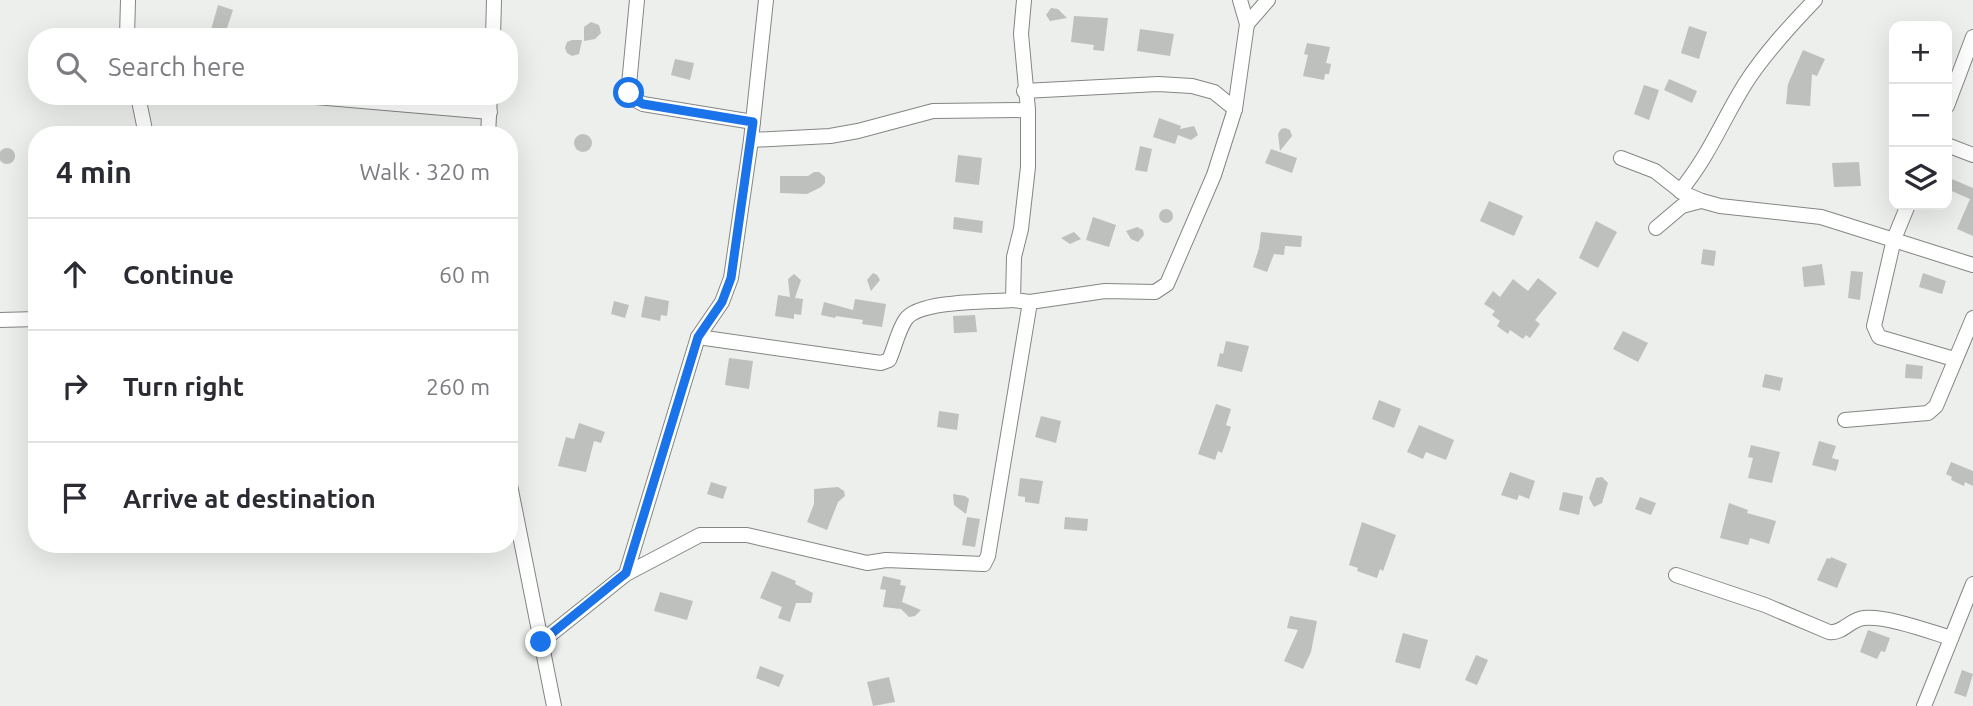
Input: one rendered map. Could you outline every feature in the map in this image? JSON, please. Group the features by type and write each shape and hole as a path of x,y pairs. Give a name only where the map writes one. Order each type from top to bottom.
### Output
{"street":[{"path":"127,28 128,0"},
{"path":"493,28 494,0"},
{"path":"637,0 629,85 632,98 643,104 753,122"},
{"path":"626,573 698,337 722,302 731,278 751,140 766,0"},
{"path":"1013,300 1014,257 1021,229 1028,167 1028,110 1024,91 1021,34 1024,0"},
{"path":"698,337 881,363 889,360 905,320 917,311 941,306 1013,300 1030,302 1097,291 1155,292 1163,289 1171,278 1214,175 1235,109 1247,24 1240,0"},
{"path":"1247,24 1268,0"},
{"path":"1680,191 1705,158 1751,75 1774,44 1815,0"},
{"path":"1952,93 1973,37"},
{"path":"1024,91 1158,84 1192,86 1213,92 1235,109"},
{"path":"140,105 144,126"},
{"path":"409,105 490,112"},
{"path":"489,126 490,105"},
{"path":"751,140 830,136 933,111 1028,110"},
{"path":"1952,147 1973,155"},
{"path":"1620,158 1655,171 1680,191 1702,201 1720,206 1821,217 1973,265"},
{"path":"1656,228 1682,206 1702,201"},
{"path":"1906,210 1894,239 1874,321 1876,333 1885,339 1954,359"},
{"path":"541,642 626,573 699,535 747,535 867,563 886,560 984,564 995,517 1030,302"},
{"path":"1845,419 1928,413 1936,406 1973,317"},
{"path":"0,320 28,319"},
{"path":"518,526 554,706"},
{"path":"1676,575 1829,632 1840,631 1856,620 1868,618 1951,638"},
{"path":"1924,706 1973,584"}],"building":[{"path":"218,5 233,10 227,28 212,28"},
{"path":"1051,8 1058,9 1067,18 1050,21 1046,15"},
{"path":"1074,16 1108,18 1104,51 1093,50 1094,45 1071,42"},
{"path":"591,22 599,25 601,33 595,39 584,41 584,27"},
{"path":"1689,26 1707,32 1699,59 1681,53"},
{"path":"1140,29 1174,34 1170,56 1137,51"},
{"path":"582,40 579,54 572,56 567,53 567,42"},
{"path":"1307,43 1330,47 1326,63 1331,64 1329,74 1325,74 1324,80 1303,76 1308,55 1304,54"},
{"path":"1803,50 1825,59 1817,76 1812,74 1810,106 1786,104 1788,84"},
{"path":"675,59 694,63 690,80 671,75"},
{"path":"1669,79 1697,91 1692,103 1664,90"},
{"path":"1644,85 1659,90 1649,120 1634,114"},
{"path":"1159,118 1181,126 1180,129 1194,126 1198,135 1191,140 1178,135 1175,144 1153,137"},
{"path":"1285,128 1290,130 1292,136 1280,151 1278,134"},
{"path":"583,134 589,137 592,143 589,149 583,152 577,149 574,143 577,137"},
{"path":"1140,146 1152,149 1147,172 1135,170"},
{"path":"7,148 13,150 13,162 7,164 1,162 -1,156 1,150"},
{"path":"1271,149 1297,158 1292,173 1265,163"},
{"path":"958,155 982,158 979,185 955,182"},
{"path":"1859,162 1861,186 1834,187 1832,163"},
{"path":"814,172 825,177 825,183 821,187 807,194 780,193 780,176 808,176"},
{"path":"1952,179 1973,188 1973,236 1957,229 1970,199 1952,191"},
{"path":"1489,201 1523,216 1514,236 1480,221"},
{"path":"1166,209 1171,211 1171,221 1166,223 1161,221 1159,216 1161,211"},
{"path":"954,217 983,221 982,233 953,229"},
{"path":"1093,217 1116,225 1109,247 1086,240"},
{"path":"1596,221 1617,232 1598,268 1579,258"},
{"path":"1137,227 1143,230 1144,235 1138,242 1131,239 1126,231"},
{"path":"1074,232 1081,239 1070,244 1061,238"},
{"path":"1261,232 1302,236 1301,247 1285,246 1284,255 1274,254 1267,272 1253,267"},
{"path":"1703,249 1716,251 1714,266 1701,264"},
{"path":"1822,264 1825,285 1804,287 1802,267"},
{"path":"1851,271 1863,272 1860,300 1848,298"},
{"path":"873,273 880,280 871,291 867,280"},
{"path":"1923,273 1946,281 1942,294 1919,287"},
{"path":"794,274 801,280 795,298 803,299 801,315 794,314 794,319 775,316 778,295 790,297 788,279"},
{"path":"1538,278 1557,293 1535,320 1540,324 1530,338 1526,335 1523,339 1510,330 1508,334 1497,326 1500,321 1492,315 1495,311 1484,304 1493,291 1500,297 1513,279 1528,291"},
{"path":"645,296 669,301 667,316 661,315 660,321 641,317"},
{"path":"855,299 886,304 882,327 862,324 863,320 821,315 824,302 853,310"},
{"path":"614,301 629,305 625,318 611,314"},
{"path":"975,315 977,332 954,333 953,316"},
{"path":"1623,331 1648,343 1638,362 1613,349"},
{"path":"1226,341 1249,346 1242,372 1217,366"},
{"path":"729,358 753,361 749,389 725,385"},
{"path":"1906,364 1923,366 1922,379 1905,378"},
{"path":"1765,374 1783,378 1780,391 1762,387"},
{"path":"1379,400 1401,409 1394,428 1372,419"},
{"path":"1216,404 1231,409 1226,425 1231,427 1222,453 1218,451 1215,460 1198,454"},
{"path":"939,411 959,414 957,430 937,427"},
{"path":"1041,416 1061,421 1056,443 1035,437"},
{"path":"579,423 605,432 601,443 594,441 586,472 558,466 566,437 574,439"},
{"path":"1419,425 1454,440 1446,460 1426,452 1423,459 1407,452"},
{"path":"1819,441 1836,446 1832,458 1839,460 1836,471 1812,465"},
{"path":"1751,445 1780,452 1772,483 1748,478 1753,458 1748,457"},
{"path":"1951,462 1973,471 1973,486 1965,482 1964,486 1951,480 1952,477 1946,474"},
{"path":"1510,472 1535,481 1529,499 1519,495 1517,500 1501,495"},
{"path":"1602,477 1608,483 1602,503 1594,507 1589,498 1596,478"},
{"path":"1020,478 1043,481 1039,504 1025,502 1025,497 1018,496"},
{"path":"711,482 727,487 723,499 707,494"},
{"path":"838,487 844,491 845,496 838,502 827,530 807,522 814,504 814,489"},
{"path":"1563,492 1583,496 1579,515 1559,510"},
{"path":"953,494 969,499 966,514 954,505"},
{"path":"1640,497 1656,503 1651,515 1635,509"},
{"path":"1729,503 1748,510 1747,513 1776,521 1769,544 1750,538 1748,545 1720,538"},
{"path":"967,517 980,519 975,547 962,545"},
{"path":"1065,517 1088,519 1087,531 1064,529"},
{"path":"1362,522 1396,535 1383,571 1380,569 1377,578 1349,565"},
{"path":"1831,557 1847,564 1837,588 1817,580 1827,558"},
{"path":"772,571 796,581 795,584 813,593 811,603 796,603 790,622 778,618 782,607 760,598"},
{"path":"883,576 901,580 900,585 906,586 902,602 921,610 915,616 909,617 901,609 883,607 886,590 880,589"},
{"path":"660,592 693,601 687,620 654,611"},
{"path":"1290,616 1317,621 1311,652 1303,669 1284,661 1298,630 1287,628"},
{"path":"1868,630 1890,638 1885,652 1881,651 1877,659 1860,652"},
{"path":"1403,633 1428,640 1420,669 1395,662"},
{"path":"1476,655 1488,660 1477,685 1465,680"},
{"path":"760,666 784,675 779,687 756,678"},
{"path":"1962,670 1973,674 1966,697 1954,693"},
{"path":"889,677 895,702 873,706 867,682"}],"route":[{"path":"541,642 626,573 698,337 720,306 731,278 753,122 643,104 637,102 629,93"}]}
